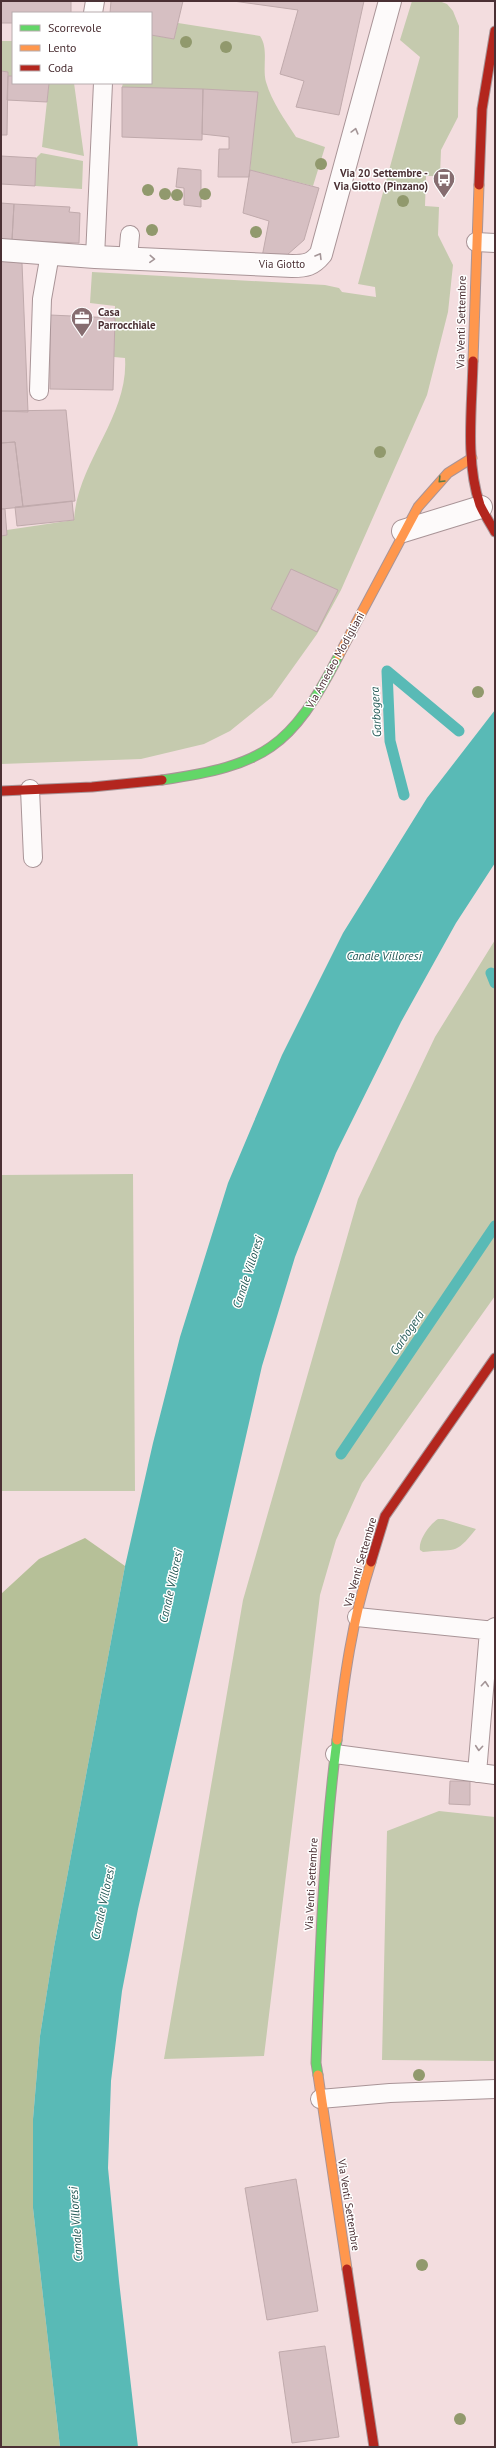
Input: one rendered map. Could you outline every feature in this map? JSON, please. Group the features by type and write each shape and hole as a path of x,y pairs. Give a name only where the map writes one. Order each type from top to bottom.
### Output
{"street":[{"name":"Via Giotto","path":"1,250 95,257 292,266 306,266 314,263 321,254 390,1"},
{"name":"Via Venti Settembre","path":"495,31 482,109 472,319 472,458 476,491 481,507 495,532"},
{"name":"Via Venti Settembre","path":"482,109 495,88"},
{"name":"Via Amedeo Modigliani","path":"1,790 134,785 210,773 248,761 270,749 294,726 314,701 403,531 441,479 452,468 472,458"},
{"path":"403,531 481,507"},
{"name":"Via Venti Settembre","path":"374,2447 320,2099 316,2064 322,1891 335,1754 344,1682 361,1592 385,1516 495,1358"}],"lane":[{"path":"93,12 94,1"},
{"path":"95,257 102,84"},
{"path":"128,258 130,235"},
{"path":"476,242 495,243"},
{"path":"39,391 42,299 50,254"},
{"path":"30,790 33,858"},
{"path":"357,1617 493,1630 488,1723 477,1773"},
{"path":"335,1754 495,1775"},
{"path":"320,2099 390,2093 495,2089"}],"green space":[{"path":"412,1 439,1 447,4 453,11 459,26 458,117 441,150 440,176 426,176 425,206 439,207 438,235 453,265 448,312 427,395 341,590 317,634 272,697 230,731 204,744 141,759 1,764 1,536 7,535 7,530 74,520 77,499 84,479 119,400 124,379 125,358 114,357 115,306 90,303 92,272 325,285 339,288 342,292 376,297 375,287 358,284 420,57 400,40"},
{"path":"178,23 260,36 263,41 265,52 266,82 279,111 296,137 325,147 313,186 250,170 257,92 122,87 123,84 152,84 152,35 174,39"},
{"path":"1,41 12,41 12,76 8,76 8,72 1,71"},
{"path":"49,84 74,84 84,156 42,147"},
{"path":"41,153 83,161 82,189 35,186 36,158"},
{"path":"495,940 495,1296 362,1483 336,1540 320,1595 264,2056 164,2059 243,1600 358,1199 435,1037"},
{"path":"133,1174 135,1491 1,1491 1,1175"},
{"path":"438,1519 443,1519 476,1529 458,1548 453,1550 423,1552 420,1550 420,1546 423,1537 428,1528"},
{"path":"85,1538 125,1566 54,1947 40,2036 33,2119 33,2208 60,2447 1,2447 1,1594 39,1559"},
{"path":"439,1811 495,1817 495,2061 382,2060 387,1831"}],"water":[{"name":"Canale Villoresi","path":"495,710 495,863 456,923 401,1022 336,1153 295,1257 262,1366 138,1909 122,1991 111,2081 108,2168 138,2447 60,2447 33,2208 33,2119 40,2036 54,1947 125,1566 153,1443 180,1337 228,1183 282,1055 343,933 427,798"}],"building":[{"path":"1,1 71,1 71,12 12,12 12,23 1,23"},
{"path":"111,1 183,1 174,39 152,35 152,12 110,12"},
{"path":"233,1 364,1 339,115 296,107 304,81 280,74 298,10"},
{"path":"1,71 8,72 7,135 1,135"},
{"path":"8,76 12,76 12,84 49,84 47,102 7,100"},
{"path":"122,87 203,89 202,140 122,137"},
{"path":"203,89 258,92 249,177 218,177 219,149 229,149 229,137 202,134"},
{"path":"1,156 36,158 35,186 1,184"},
{"path":"178,168 201,170 201,207 184,205 184,188 176,187"},
{"path":"250,170 319,188 304,240 287,255 262,257 269,221 243,213"},
{"path":"1,203 14,204 12,240 1,239"},
{"path":"14,204 70,207 69,212 80,213 79,243 12,240"},
{"path":"1,261 22,263 28,412 1,411"},
{"name":"Casa Parrocchiale","path":"50,315 115,318 113,390 50,389"},
{"path":"66,410 75,501 23,507 15,442 1,443 1,411"},
{"path":"15,442 23,507 1,509 1,443"},
{"path":"72,501 74,520 17,526 15,507"},
{"path":"1,509 5,509 7,535 1,536"},
{"path":"291,569 338,590 317,632 271,609"},
{"path":"450,1781 470,1781 470,1805 449,1804"},
{"path":"296,2179 318,2311 267,2320 245,2188"},
{"path":"325,2346 339,2437 292,2443 279,2352"}],"waterway":[{"name":"Garbogera","path":"387,671 390,741 404,795"},
{"name":"Garbogera","path":"387,671 459,731"},
{"name":"Garbogera","path":"491,973 495,983"},
{"name":"Garbogera","path":"341,1454 495,1226"}],"traffic: fast":[{"path":"162,780 226,767 251,758 271,747 289,731 306,712 339,655"},
{"path":"318,2075 316,2063 325,1861 337,1740"}],"traffic: slow":[{"path":"473,361 479,185"},
{"path":"339,655 418,507 448,473 472,458"},
{"path":"337,1740 354,1628 364,1584 371,1562"},
{"path":"318,2075 347,2269"}],"traffic: jam":[{"path":"479,185 482,109 495,31"},
{"path":"473,361 470,434 472,471 480,505 495,532"},
{"path":"1,791 92,787 162,780"},
{"path":"371,1562 385,1516 495,1358"},
{"path":"347,2269 374,2447"}],"place":[{"name":"Via 20 Settembre - Via Giotto (Pinzano)","path":"444,198"},
{"name":"Casa Parrocchiale","path":"82,338"}]}
